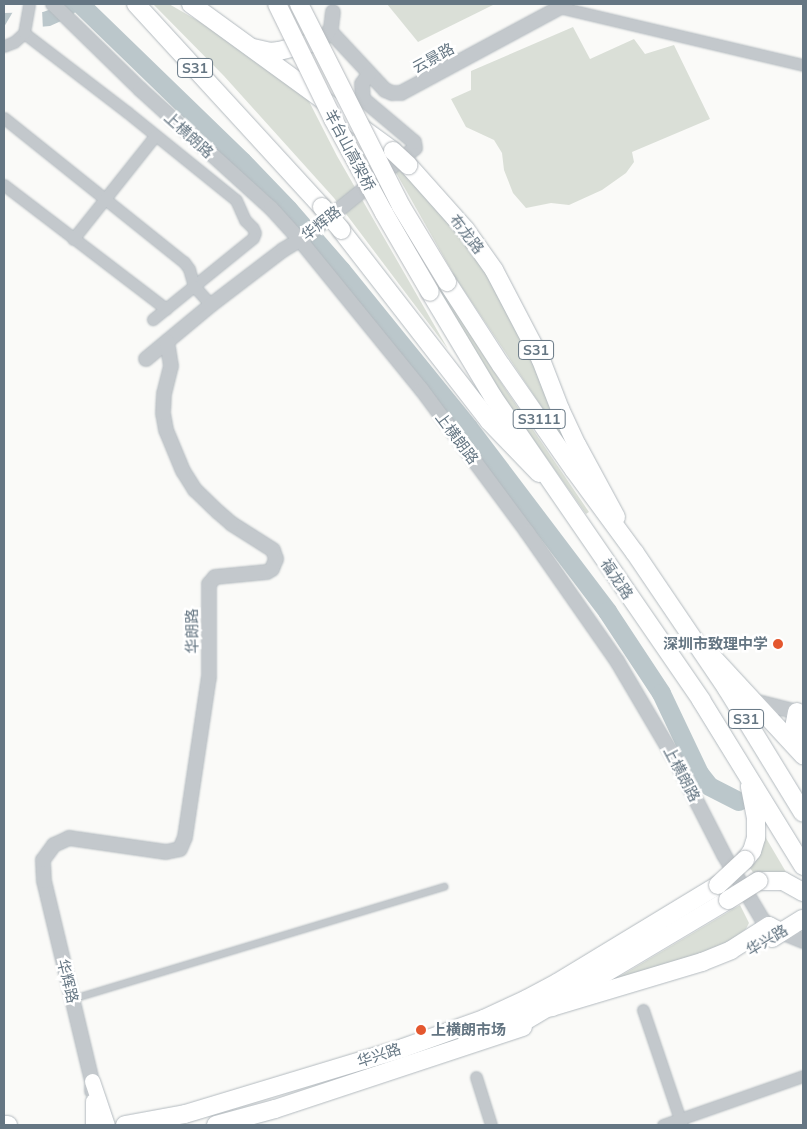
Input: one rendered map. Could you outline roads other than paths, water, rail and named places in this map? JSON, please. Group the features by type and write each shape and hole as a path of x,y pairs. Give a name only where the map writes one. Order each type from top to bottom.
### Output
{"main road":[{"name":"S31","path":"136,4 322,207 489,421 560,495"},
{"name":"布龙路","path":"191,4 393,151 408,165 465,229 494,270 541,360 560,409 577,445 635,553"},
{"name":"羊台山高架桥","path":"277,4 333,119 430,292"},
{"name":"羊台山高架桥","path":"299,4 401,206 447,282"},
{"path":"250,47 272,52 315,42"},
{"path":"308,88 304,72 308,53 315,42"},
{"name":"福龙路","path":"447,282 479,333 574,470 635,553 727,689 803,813"},
{"name":"福龙路","path":"430,292 493,397 700,700 803,866"},
{"path":"686,628 803,754"},
{"path":"801,711 794,728 803,754"},
{"path":"508,1031 552,1007 723,892 752,851 756,829 748,780"},
{"path":"484,1019 528,999 723,892 758,881 783,881 803,892"},
{"name":"华兴路","path":"125,1125 186,1114 222,1104 403,1048 484,1019 552,1007 702,962 775,929 803,919"},
{"name":"华兴路","path":"216,1125 275,1108 508,1031 707,972 739,957 775,929"},
{"name":"华辉路","path":"92,1081 107,1125"},
{"name":"华辉路","path":"93,1102 93,1125"}],"street":[{"path":"4,46 14,42 24,33 28,6"},
{"name":"上横朗路","path":"55,6 160,108 271,208 307,235 527,532 617,661 677,763 724,855 762,919 775,929"},
{"path":"562,6 803,65"},
{"name":"云景路","path":"330,31 385,90 401,94 562,6"},
{"path":"315,42 324,38 330,31 333,12"},
{"path":"24,33 236,200 245,220 253,228 255,233 252,238 153,319"},
{"name":"华辉路","path":"146,359 211,305 282,250 307,235 415,148 414,142 363,98 362,84 369,74"},
{"path":"4,118 184,262 189,269 194,286 211,305"},
{"path":"73,239 155,136"},
{"path":"4,186 166,309"},
{"name":"华朗路","path":"44,881 42,870 44,857 50,849 63,840 81,839 166,852 180,849 185,837 209,677 208,584 216,577 267,572 276,563 273,550 232,524 195,490 177,459 166,430 163,413 164,394 170,366 167,342"},
{"path":"749,698 763,705 801,711"},
{"name":"华辉路","path":"44,881 92,1081 93,1102"},
{"path":"775,929 803,941"},
{"path":"643,1010 681,1122"},
{"path":"663,1125 681,1122 803,1076"},
{"path":"476,1077 491,1125"}],"lane":[{"path":"73,1000 444,887"}],"waterway":[{"path":"80,4 242,161 288,209 341,270 468,427 607,611 661,693 699,773 709,786 738,801"}],"place":[{"name":"深圳市致理中学","path":"778,644"},
{"name":"上横朗市场","path":"421,1030"}]}
